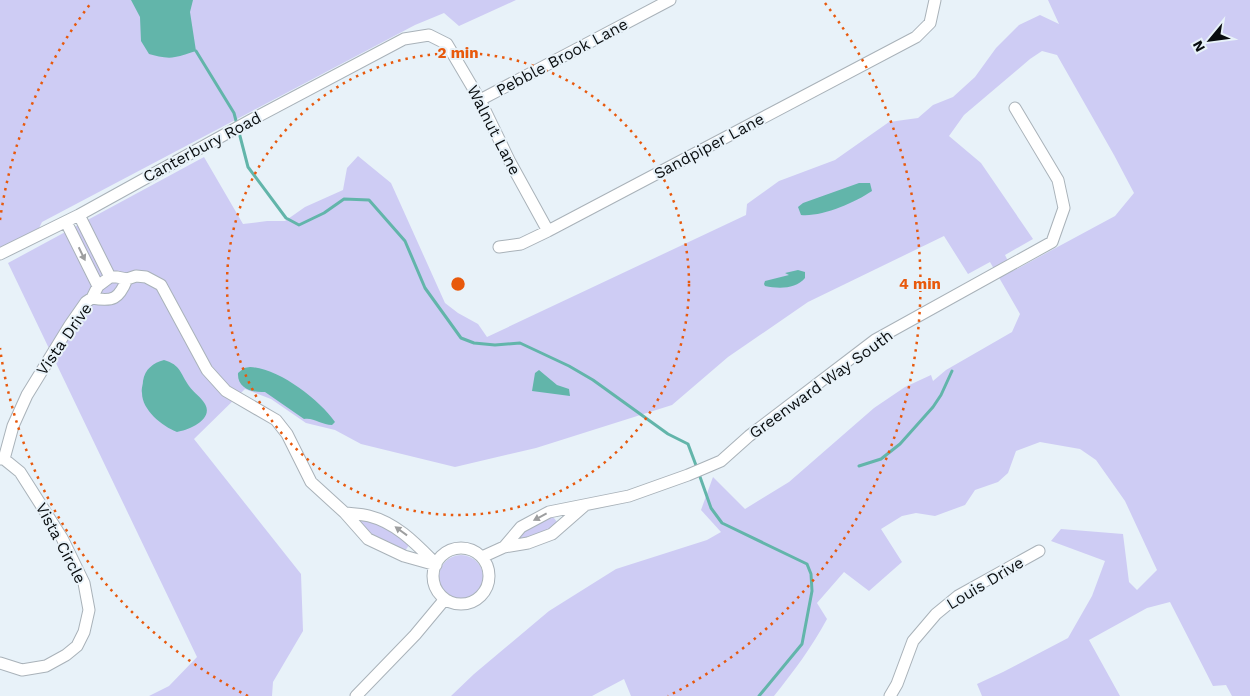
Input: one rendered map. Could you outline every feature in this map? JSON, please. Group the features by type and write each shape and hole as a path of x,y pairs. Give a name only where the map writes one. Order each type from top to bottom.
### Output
{"street":[{"name":"Pebble Brook Lane","path":"480,100 670,0"},
{"name":"Sandpiper Lane","path":"499,247 522,244 548,231 916,37 930,23 935,0"},
{"name":"Walnut Lane","path":"404,39 429,35 447,44 480,100 510,162 548,231"},
{"name":"Canterbury Road","path":"0,254 66,222 251,120 404,39"},
{"name":"Greenward Way South","path":"504,547 521,527 549,512 629,496 688,475 720,461 749,436 875,340 1052,242 1064,208 1058,180 1015,108"},
{"path":"79,215 110,278"},
{"name":"Vista Drive","path":"2,459 13,426 27,395 70,325 86,302 92,298 98,286 66,222"},
{"path":"98,286 110,278 127,279 136,276 146,277 161,285 207,370 226,391 276,420 287,434 311,482 345,513 368,539 404,556 436,564"},
{"path":"92,298 106,301 114,298 123,290 127,279"},
{"name":"Vista Circle","path":"0,663 22,670 46,666 66,655 76,646 84,632 89,610 84,583 62,538 20,472 2,459"},
{"name":"Greenward Way South","path":"482,557 504,547 528,544 552,534 585,504"},
{"path":"345,513 370,516 393,526 413,541 436,564"},
{"path":"457,549 466,549 482,557 487,565 489,583 479,598 462,604 445,599 435,583 434,574 436,564 441,557 457,549"},
{"name":"Louis Drive","path":"890,696 897,684 913,641 936,614 958,596 1039,550"},
{"path":"356,696 383,670 445,599"}],"shaded area":[{"path":"0,0 516,0 459,26 444,13 415,25 42,222 39,228 0,249"},
{"path":"131,0 193,0 190,12 196,51 172,58 149,54 141,41 140,17"},
{"path":"1048,0 1250,0 1250,696 1232,696 1226,685 1213,686 1170,602 1147,608 1089,640 1120,696 982,696 977,684 1068,638 1092,596 1105,561 1051,541 1061,529 1123,534 1129,582 1137,590 1157,570 1125,501 1096,460 1080,449 1040,442 1016,451 1008,473 998,482 975,490 965,505 935,516 916,513 902,516 881,529 902,562 869,591 844,572 817,603 827,619 802,659 774,696 631,696 624,679 592,696 451,696 474,674 549,611 616,569 707,540 721,532 701,510 713,477 745,509 789,482 874,408 905,387 931,375 933,381 946,370 1012,332 1020,314 990,262 968,274 944,236 808,302 728,357 672,405 536,448 455,467 361,444 335,430 306,423 271,399 245,389 194,439 301,574 303,631 273,682 272,696 149,696 169,686 197,657 8,263 204,157 243,224 285,221 305,207 343,190 347,168 358,156 391,183 445,303 478,324 487,337 746,215 747,204 779,181 835,160 889,122 918,118 933,105 953,97 975,77 996,48 1019,25 1040,15 1059,24","holes":["1042,51 1057,55 1134,193 1115,216 1013,271 1005,255 1033,239 981,163 949,136 964,115 1030,59"]},
{"path":"859,183 870,183 872,191 838,208 818,214 801,215 798,207 803,203"},
{"path":"798,270 805,272 805,278 797,284 776,288 765,286 764,284 765,281 789,275 785,273"},
{"path":"164,360 174,364 180,370 189,386 205,404 207,410 206,415 198,423 177,432 165,426 154,417 143,399 142,388 146,373 153,365"},
{"path":"250,367 273,373 297,386 319,404 335,422 332,425 328,425 311,419 304,419 265,392 255,392 246,388 240,382 238,373 244,368"},
{"path":"539,370 557,385 569,389 570,396 532,391 535,373"},
{"path":"550,517 554,518 557,522 556,526 522,543 515,537"},
{"path":"364,518 390,529 409,545 405,551 372,537 356,520"},
{"path":"461,555 473,559 479,565 483,577 479,589 473,595 461,599 449,595 443,589 439,577 443,565 449,559"}],"waterway":[{"path":"196,51 234,113 248,167 286,218 299,225 324,213 344,199 369,200 405,241 425,288 461,338 474,343 495,345 520,343 569,366 593,380 668,434 688,444 697,468"},
{"path":"859,466 881,459 900,444 933,407 952,371"},
{"path":"699,474 711,508 722,523 807,564 811,574 812,591 802,644 759,696"}]}
